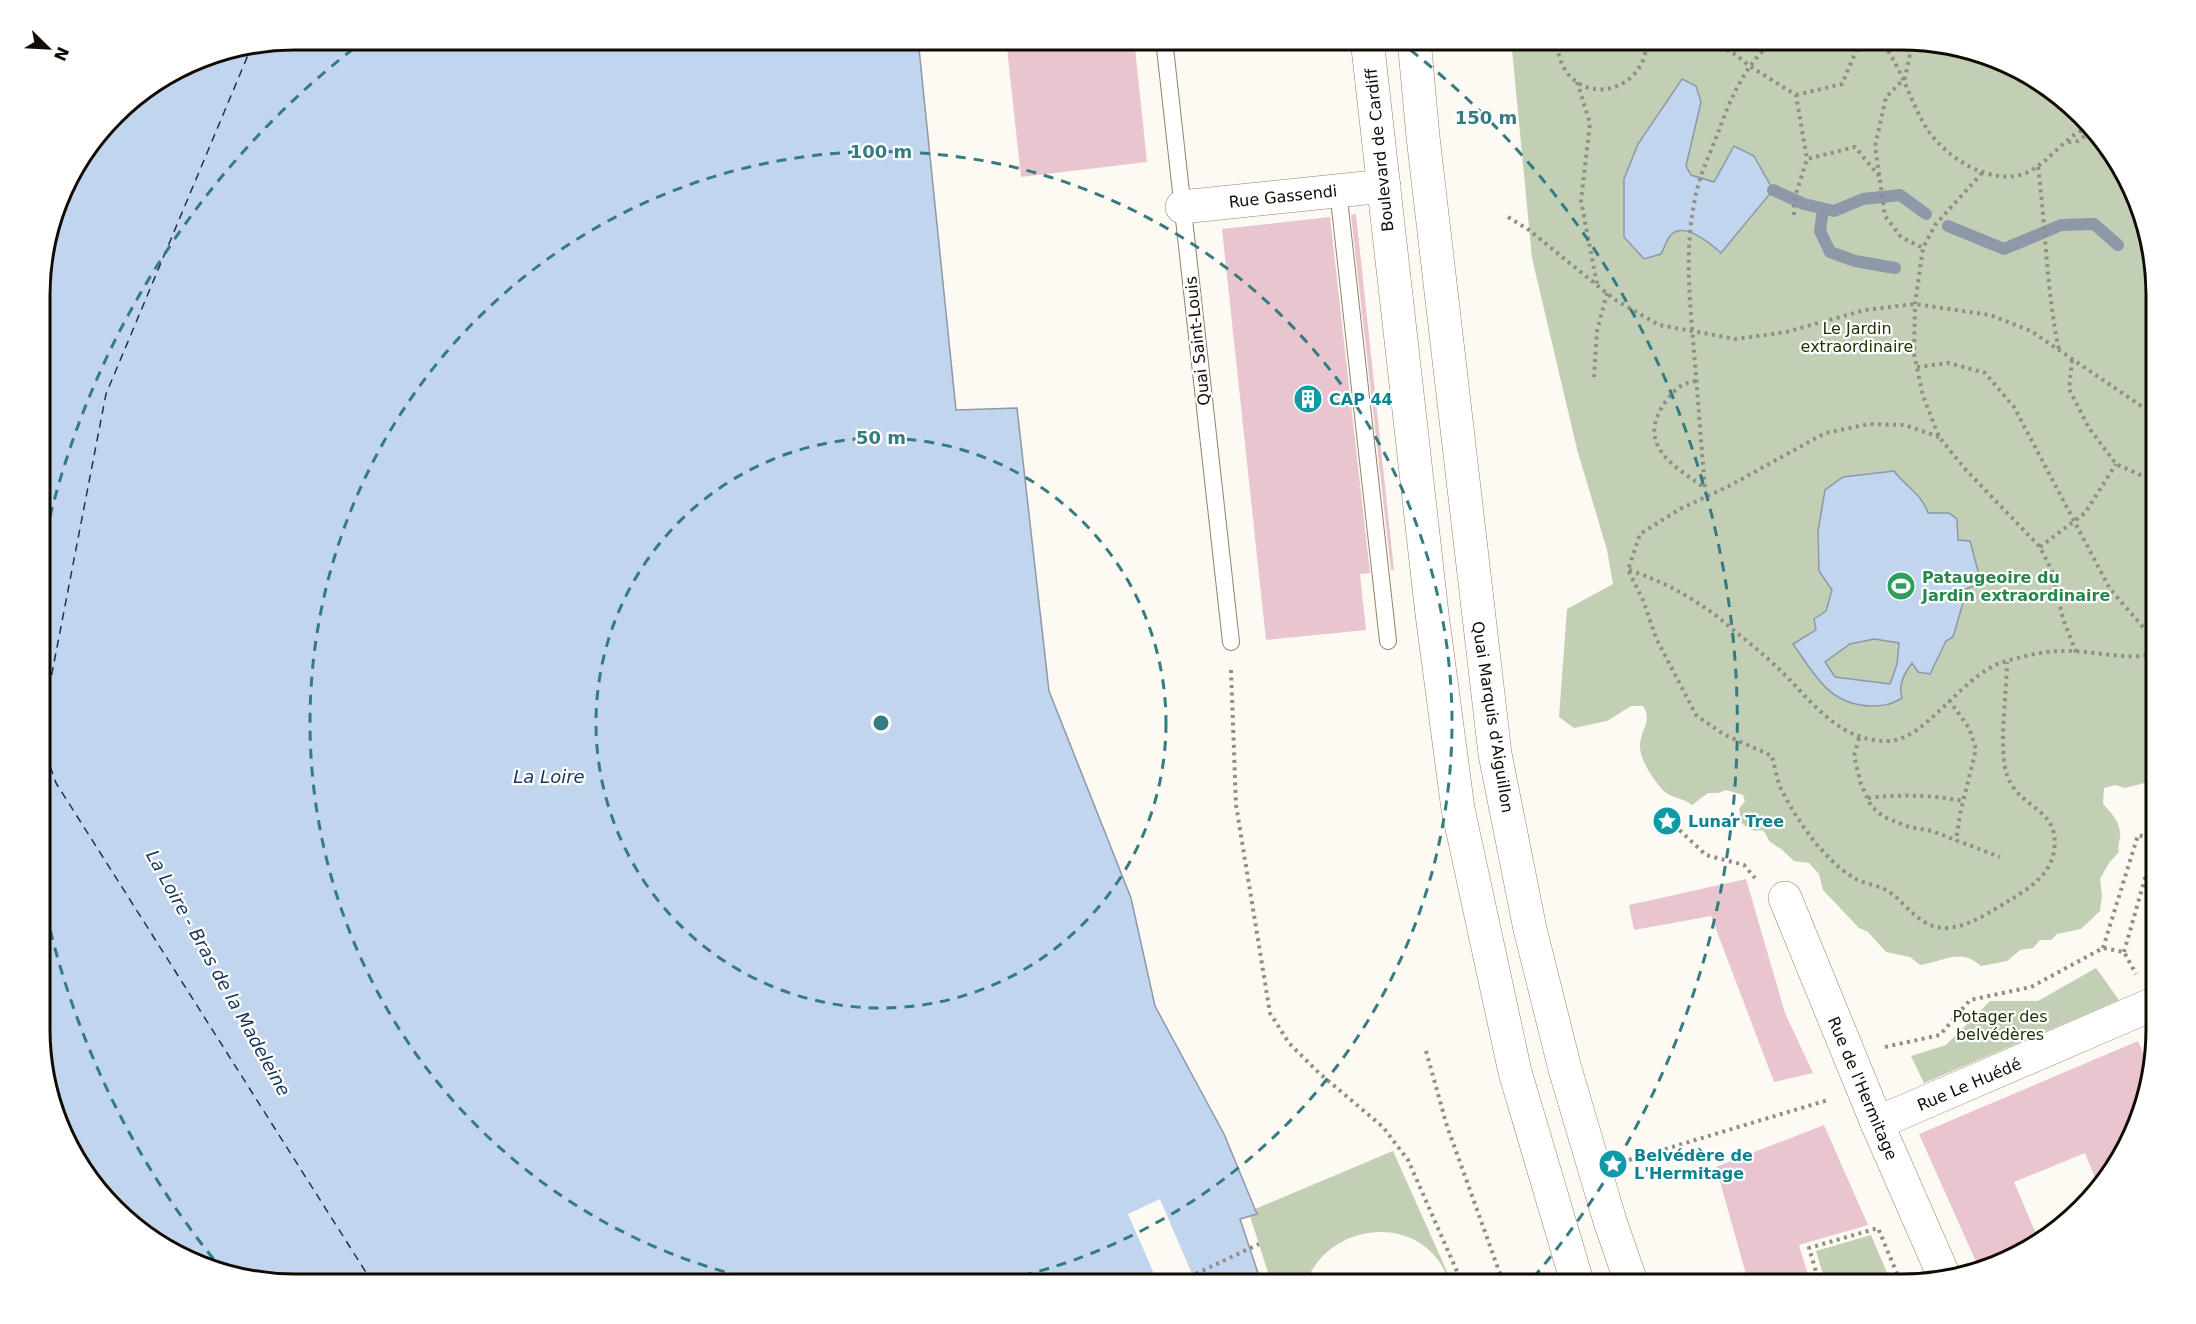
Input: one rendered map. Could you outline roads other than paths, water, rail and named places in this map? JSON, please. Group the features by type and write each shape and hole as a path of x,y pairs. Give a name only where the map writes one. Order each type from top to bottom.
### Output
{"main road":[{"name":"Boulevard de Cardiff","path":"1368,50 1438,659 1458,809 1515,1072 1575,1274"},
{"name":"Quai Marquis d'Aiguillon","path":"1415,50 1423,137 1496,754 1530,929 1565,1068 1610,1221 1628,1274"},
{"name":"Rue Gassendi","path":"1182,207 1384,186"},
{"name":"Rue de l'Hermitage","path":"1785,898 1877,1123 1942,1271"},
{"name":"Rue Le Huédé","path":"1877,1123 2146,1012"}],"lane":[{"name":"Quai Saint-Louis","path":"1165,50 1230,642"},
{"path":"1338,190 1388,641"}],"water":[{"name":"La Loire","path":"278,50 919,50 956,410 1017,408 1049,691 1131,898 1155,1006 1224,1134 1257,1214 1240,1219 1258,1274 278,1274 247,1270 201,1256 158,1233 121,1203 91,1166 68,1123 54,1077 50,1046 50,278 54,247 68,201 91,158 121,121 158,91 201,68 247,54"},
{"path":"1682,79 1696,86 1701,102 1686,166 1691,175 1714,182 1734,146 1754,156 1773,190 1721,253 1697,235 1682,231 1670,236 1661,254 1644,259 1624,237 1624,179 1638,144"},
{"name":"Pataugeoire du Jardin extraordinaire","path":"1894,471 1918,495 1928,513 1949,513 1957,519 1958,540 1970,541 1981,582 1964,590 1963,603 1953,637 1946,641 1930,674 1918,672 1912,663 1903,680 1902,698 1890,704 1871,706 1856,704 1834,694 1816,677 1793,644 1816,630 1814,619 1826,611 1832,590 1819,571 1818,531 1825,490 1843,477","holes":["1874,639 1899,643 1897,664 1890,684 1835,677 1825,662 1850,644"]}],"waterway":[{"path":"1773,190 1804,204 1834,211 1863,199 1900,195 1926,214"},
{"path":"1823,209 1820,231 1830,252 1855,261 1895,268"},
{"path":"1948,226 2004,249 2061,225 2094,224 2118,245"}],"place":[{"name":"CAP 44","path":"1308,399"},
{"name":"Pataugeoire du Jardin extraordinaire","path":"1901,586"},
{"name":"Lunar Tree","path":"1667,821"},
{"name":"Belvédère de L'Hermitage","path":"1613,1164"}],"park label":[{"name":"Le Jardin extraordinaire","path":"1857,337"},
{"name":"Potager des belvédères","path":"2000,1025"}],"water label":[{"name":"La Loire - Bras de la Madeleine","path":"218,973"}]}
